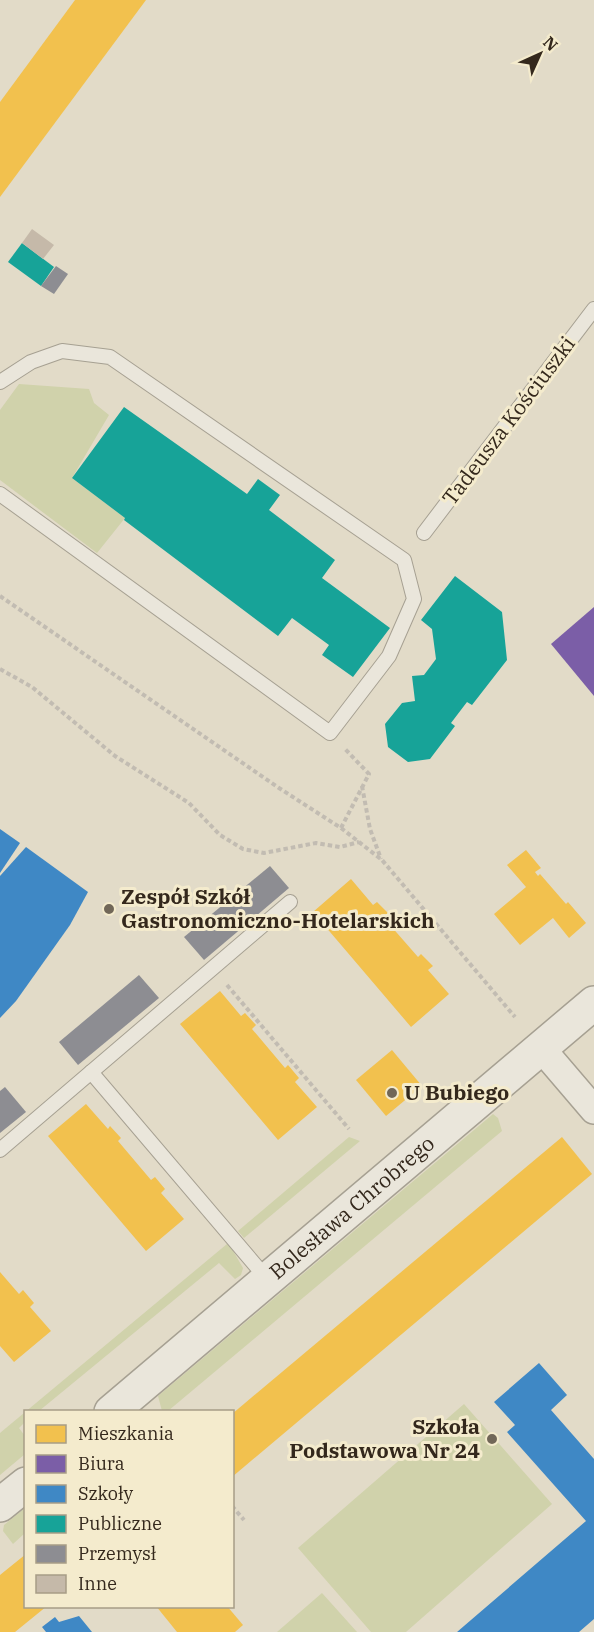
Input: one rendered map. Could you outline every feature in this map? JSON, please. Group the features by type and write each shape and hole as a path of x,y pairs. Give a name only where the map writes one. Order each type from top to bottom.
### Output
{"street":[{"name":"Bolesława Chrobrego","path":"113,1410 594,1003"},
{"path":"541,1048 594,1110"},
{"path":"0,1505 24,1486"}],"lane":[{"name":"Tadeusza Kościuszki","path":"424,533 594,309"},
{"path":"0,382 31,362 62,351 110,357 404,560 414,599 389,656 330,733 0,494"},
{"path":"0,1150 290,902"},
{"path":"91,1072 268,1280"}],"path":[{"path":"0,596 359,842 381,860 515,1017"},
{"path":"0,669 32,687 115,756 189,804 220,836 243,849 264,853 316,843 340,847 359,842"},
{"path":"330,733 369,774 341,828"},
{"path":"362,786 370,829 381,860"},
{"path":"213,968 349,1129"},
{"path":"234,1508 244,1520"}],"green space":[{"path":"19,384 89,389 94,403 109,415 72,478 125,518 97,553 0,480 0,410"},
{"path":"493,1114 498,1118 502,1131 169,1410 162,1410 158,1396"},
{"path":"349,1137 360,1141 244,1238 238,1231"},
{"path":"227,1244 232,1249 243,1268 241,1275 235,1279 219,1263 40,1410 28,1410"},
{"path":"464,1404 552,1504 406,1632 371,1632 298,1548"},
{"path":"24,1413 24,1423 19,1428 24,1435 24,1455 0,1475 0,1433"},
{"path":"24,1509 24,1534 13,1544 3,1531 4,1525"},
{"path":"322,1593 357,1632 277,1632"}],"building: Mieszkania":[{"path":"75,0 146,0 0,197 0,102"},
{"path":"526,850 541,868 535,872 538,876 540,874 586,923 569,938 553,918 520,945 494,914 526,887 507,865"},
{"path":"351,879 373,905 377,902 388,913 383,917 418,957 421,954 433,966 428,970 449,994 411,1027 313,912"},
{"path":"220,991 241,1016 245,1013 256,1025 252,1029 285,1068 288,1065 299,1078 295,1082 317,1107 278,1140 180,1024"},
{"path":"392,1050 422,1086 386,1116 356,1080"},
{"path":"86,1104 108,1129 110,1126 121,1138 118,1141 151,1180 155,1177 165,1189 161,1193 184,1219 146,1251 48,1136"},
{"path":"562,1137 592,1174 234,1475 234,1412"},
{"path":"0,1272 19,1294 23,1290 34,1303 30,1307 51,1331 14,1362 0,1346"},
{"path":"24,1556 24,1608 45,1608 15,1632 0,1632 0,1575"},
{"path":"158,1608 229,1608 243,1625 235,1632 177,1632"}],"building: Biura":[{"path":"594,607 594,696 551,644"}],"building: Szkoły":[{"path":"0,829 20,843 0,873"},
{"path":"26,847 88,892 70,925 16,1001 0,1018 0,876"},
{"path":"539,1363 567,1395 551,1410 594,1459 594,1619 579,1632 457,1632 586,1521 507,1432 515,1425 494,1402"},
{"path":"79,1616 92,1632 46,1632 42,1627 55,1617 59,1622"}],"building: Publiczne":[{"path":"22,243 54,267 41,286 8,262"},
{"path":"124,407 247,494 258,479 280,495 269,510 335,560 322,578 390,628 353,677 322,655 329,645 292,618 278,636 72,478"},
{"path":"455,576 502,612 507,660 472,705 467,702 451,723 455,726 430,759 408,762 388,747 385,724 402,703 415,701 412,676 424,675 436,659 432,629 421,620"}],"building: Przemysł":[{"path":"56,266 68,274 54,294 41,286"},
{"path":"270,866 289,888 204,960 184,937"},
{"path":"139,975 159,998 78,1065 59,1042"},
{"path":"5,1087 26,1112 0,1133 0,1091"}],"building: Inne":[{"path":"32,229 54,245 43,259 22,243"}],"place":[{"name":"Zespół Szkół Gastronomiczno-Hotelarskich","path":"109,909"},
{"name":"U Bubiego","path":"392,1093"},
{"name":"Szkoła Podstawowa Nr 24","path":"492,1439"}]}
